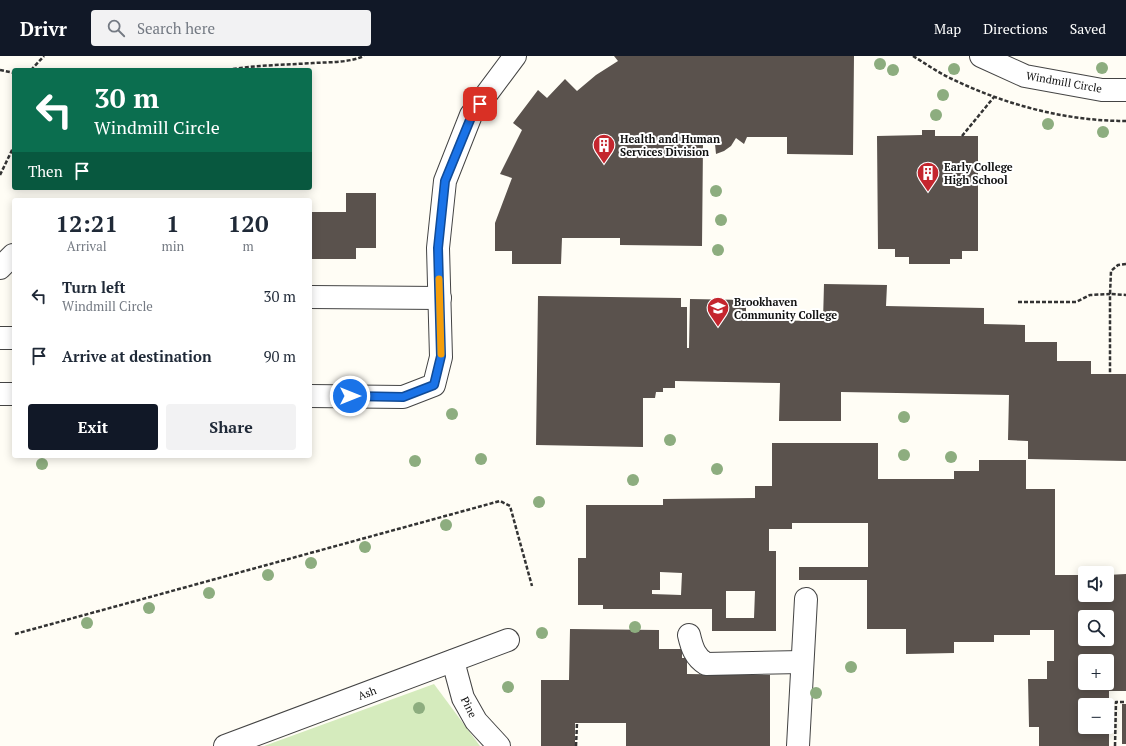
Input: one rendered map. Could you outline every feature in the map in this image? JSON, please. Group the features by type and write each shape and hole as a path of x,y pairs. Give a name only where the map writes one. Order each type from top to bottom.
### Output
{"lane":[{"path":"312,396 403,397 434,385 441,356 438,248 445,181 472,115 515,56"},
{"name":"Windmill Circle","path":"981,56 1025,76 1102,90 1126,90"},
{"path":"312,297 440,298"},
{"path":"0,338 12,338"},
{"path":"0,394 12,394"},
{"path":"798,746 806,599"},
{"path":"689,636 692,649 699,659 706,664 802,662"},
{"name":"Ash","path":"225,746 508,640"},
{"name":"Pine","path":"453,661 463,698 476,721 499,746"}],"path":[{"path":"33,68 44,56"},
{"path":"245,68 341,62 355,60 364,56"},
{"path":"913,56 951,79 994,97 1052,113 1081,118 1126,122"},
{"path":"0,70 12,73"},
{"path":"962,136 994,97"},
{"path":"0,175 12,150"},
{"path":"1110,374 1111,271 1118,266 1126,264"},
{"path":"1018,302 1076,302 1090,295 1126,295"},
{"path":"15,634 500,501 510,506 532,586"},
{"path":"1115,746 1116,702 1126,702"},
{"path":"576,746 577,723"}],"green space":[{"path":"434,684 480,746 264,746"}],"building":[{"name":"Health and Human Services Division","path":"614,56 854,56 853,155 787,154 787,137 747,137 744,144 736,138 731,146 716,154 715,144 703,144 702,246 620,245 620,238 562,238 561,264 512,264 512,251 495,251 495,223 512,178 500,174 522,130 513,123 538,90 547,98 565,79 577,91 596,75 618,61"},
{"name":"Early College High School","path":"922,130 935,130 935,136 978,136 978,251 962,251 962,259 950,259 950,264 909,264 909,257 895,257 895,249 878,249 877,136 922,135"},
{"path":"346,193 376,193 376,248 356,248 356,259 312,259 312,212 346,212"},
{"path":"824,284 887,285 886,306 984,308 984,324 1025,325 1025,342 1057,342 1057,361 1091,361 1091,374 1126,374 1126,461 1028,459 1028,441 1008,440 1009,395 841,392 841,421 779,421 780,383 675,381 675,388 663,388 663,392 656,392 655,398 643,398 643,447 536,445 538,296 681,298 681,307 687,307 687,348 689,348 690,299 746,300 746,320 823,321"},
{"path":"772,443 878,443 878,479 954,479 954,471 979,471 979,460 1026,460 1026,489 1055,489 1055,575 1078,575 1078,602 1114,602 1114,575 1126,574 1126,691 1109,691 1109,698 1078,698 1078,734 1109,734 1109,746 1039,746 1039,727 1029,727 1028,679 1047,679 1047,661 1054,661 1054,630 1030,630 1030,635 994,635 994,642 954,642 954,653 906,654 906,629 867,629 867,580 799,580 799,567 868,567 868,523 792,523 792,529 769,529 769,551 776,551 776,631 712,631 712,609 603,609 603,605 578,605 578,558 586,558 586,505 663,505 663,499 755,498 755,486 772,486","holes":["660,572 682,573 681,595 652,594 652,590 660,590","726,591 755,591 754,618 726,618"]},
{"path":"570,629 659,630 659,649 682,649 682,658 687,658 687,674 770,675 770,746 626,746 626,723 575,723 575,746 541,746 541,680 569,680"},
{"path":"1122,704 1126,704 1126,744 1122,744"}],"slow traffic":[{"path":"439,279 441,354"}],"place":[{"name":"Health and Human Services Division","path":"604,164"},
{"name":"Early College High School","path":"928,192"},
{"name":"Brookhaven Community College","path":"718,328"}],"route":[{"path":"350,396 403,397 434,385 441,356 438,248 445,181 472,115 480,104"}]}
